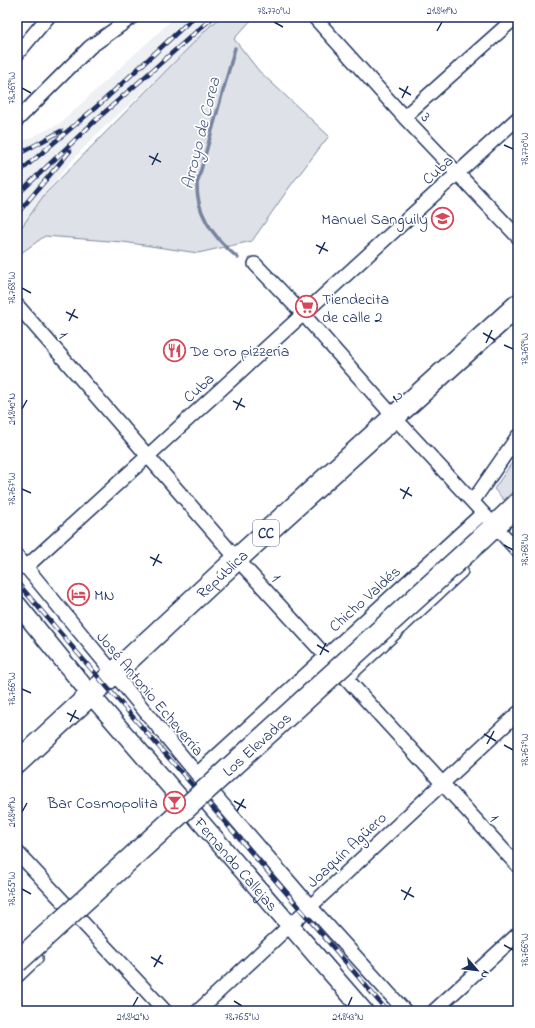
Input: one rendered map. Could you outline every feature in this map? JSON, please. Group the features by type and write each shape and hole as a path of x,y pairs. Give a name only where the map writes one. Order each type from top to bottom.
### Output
{"main road":[{"name":"República","path":"17,763 237,559 518,305"},
{"name":"Los Elevados","path":"17,962 518,504"}],"street":[{"path":"17,54 48,17"},
{"path":"17,120 90,47 132,17"},
{"name":"3","path":"314,17 404,117 518,237"},
{"path":"404,117 516,17"},
{"name":"Cuba","path":"25,568 518,118"},
{"name":"2","path":"254,264 303,314 394,417 473,501 490,528 518,551"},
{"name":"1","path":"17,305 237,559 518,866"},
{"path":"473,501 518,436"},
{"path":"346,678 490,528"},
{"name":"Chicho Valdés","path":"197,774 326,656 490,528"},
{"name":"José Antonio Echeverría","path":"17,556 25,568 197,774 310,906 405,1011"},
{"name":"Fernando Callejas","path":"17,604 91,695 364,1011"},
{"name":"Joaquín Agüero","path":"198,1011 441,783 518,713"},
{"path":"17,976 193,813"},
{"path":"17,852 165,1011"},
{"path":"434,1011 518,934"}],"shaded area":[{"path":"175,17 226,17 97,134 69,164 44,195 17,234 17,144 59,124"},
{"path":"222,17 254,17 234,39 259,71 329,136 291,185 252,241 198,253 123,242 45,236 17,256 17,234 44,195 210,26"},
{"path":"518,454 518,486 504,500 494,489"}],"waterway":[{"name":"Arroyo de Corea","path":"235,48 197,184 200,206 208,226 222,243 238,258"}],"railway":[{"path":"17,174 102,102 194,17"},
{"path":"17,195 97,119 213,17"},
{"path":"17,155 61,131"},
{"path":"17,214 70,151"},
{"path":"17,582 387,1011"}],"place":[{"name":"Manuel Sanguily","path":"443,218"},
{"name":"Tiendecita de calle 2","path":"306,307"},
{"name":"De Oro pizzería","path":"175,350"},
{"name":"MN","path":"78,594"},
{"name":"Bar Cosmopolita","path":"174,802"}]}
